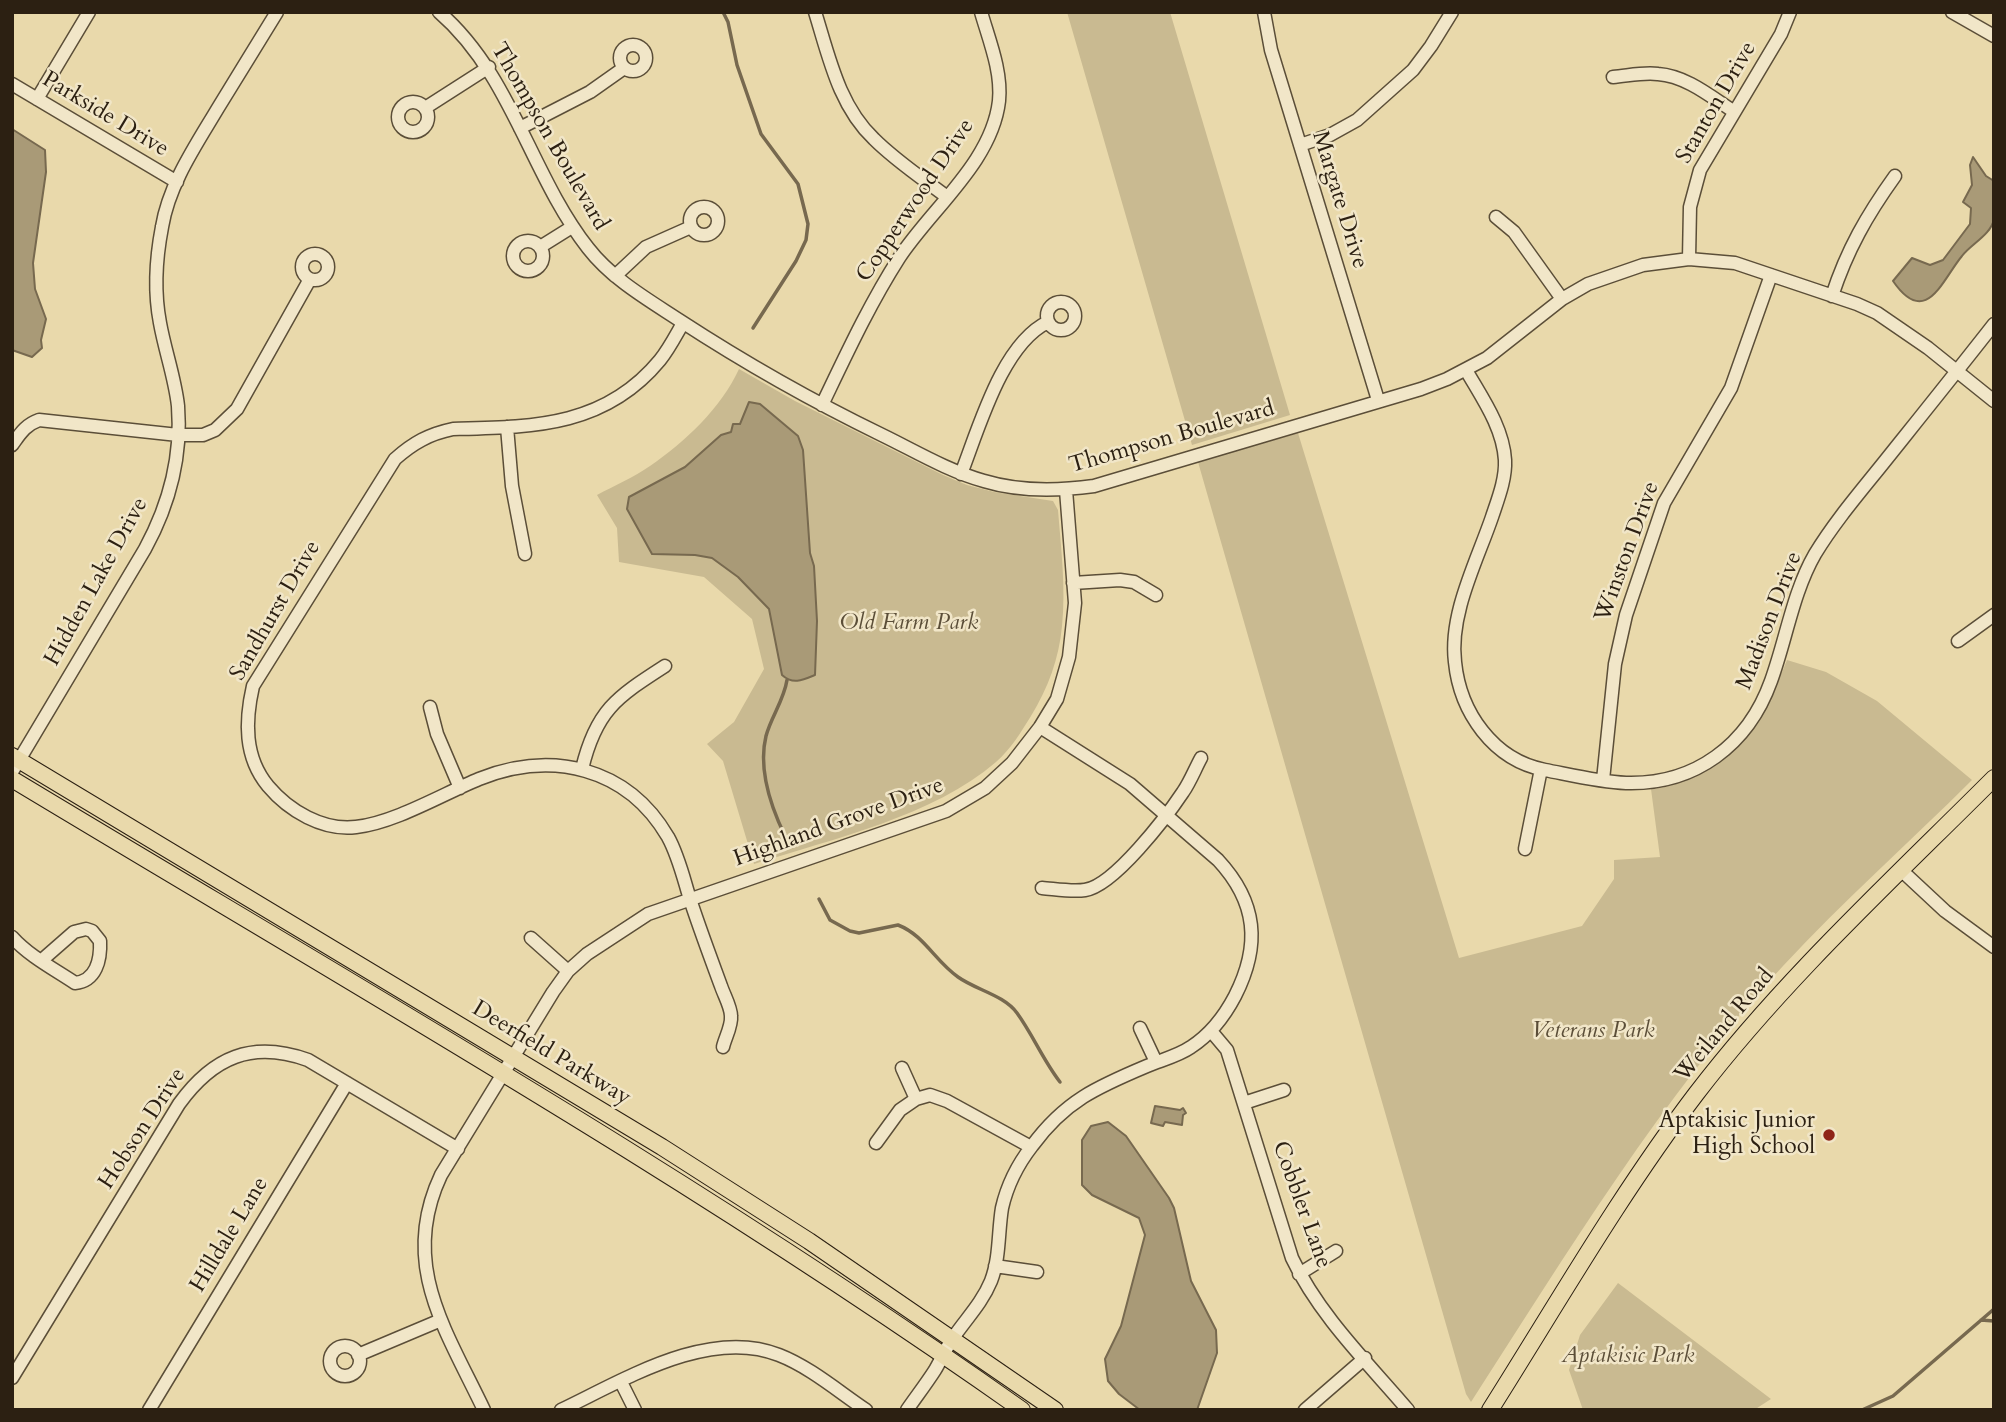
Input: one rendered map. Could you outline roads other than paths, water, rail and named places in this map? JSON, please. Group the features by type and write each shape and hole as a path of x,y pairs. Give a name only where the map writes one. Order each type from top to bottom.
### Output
{"main road":[{"name":"Deerfield Parkway","path":"15,763 663,1147 953,1337 1055,1410"},
{"name":"Weiland Road","path":"1490,1410 1660,1144 1696,1094 1794,978 1994,778"},
{"name":"Deerfield Parkway","path":"12,779 758,1231 1022,1410"}],"street":[{"path":"37,99 89,12"},
{"name":"Hidden Lake Drive","path":"15,763 164,511 174,472 178,404 157,299 162,225 187,158 277,12"},
{"path":"815,12 836,79 859,122 873,139 947,197"},
{"name":"Copperwood Drive","path":"822,405 880,290 901,255 947,197 989,135 999,103 1000,88 981,12"},
{"name":"Margate Drive","path":"1264,12 1271,50 1378,400"},
{"path":"1300,145 1330,135 1357,120 1413,70 1452,12"},
{"name":"Stanton Drive","path":"1689,259 1688,229 1694,188 1700,170 1780,34 1790,12"},
{"path":"1952,12 1994,36"},
{"name":"Thompson Boulevard","path":"447,15 489,67 507,98 551,192 572,227 615,276 765,375 961,474 1003,486 1066,490 1094,486 1421,389 1487,358 1562,299 1588,284 1622,270 1651,263 1689,259 1735,263 1877,313 1994,401"},
{"path":"425,108 489,67"},
{"path":"520,128 590,92 624,68"},
{"path":"1612,77 1656,73 1670,76 1684,80 1733,111"},
{"name":"Parkside Drive","path":"12,84 177,182"},
{"path":"1832,296 1858,230 1895,176"},
{"path":"1496,217 1514,232 1562,299"},
{"path":"540,247 572,227"},
{"path":"615,276 646,247 691,227"},
{"name":"Winston Drive","path":"1603,780 1615,664 1626,615 1664,503 1731,388 1771,275"},
{"path":"12,445 22,431 39,421 178,435 203,436 215,430 237,410 310,279"},
{"path":"961,474 1003,374 1031,332 1048,322"},
{"name":"Sandhurst Drive","path":"683,323 661,359 615,401 570,420 544,425 439,432 425,436 395,459 261,670 253,686 248,712 247,742 265,782 290,807 318,822 347,828 375,823 509,768 555,764 582,769 620,786 658,822 678,859 731,1016 723,1047"},
{"name":"Madison Drive","path":"1466,370 1492,415 1505,460 1499,497 1455,625 1454,647 1458,679 1475,722 1485,735 1511,756 1541,769 1625,783 1671,779 1713,761 1735,741 1752,720 1763,700 1815,556 1842,515 1994,324"},
{"path":"506,427 512,486 525,554"},
{"name":"Highland Grove Drive","path":"484,1410 441,1320 425,1270 426,1215 441,1175 552,992 568,971 587,954 648,914 946,811 985,788 1003,771 1024,750 1057,698 1069,657 1075,603 1066,490"},
{"path":"1073,583 1120,580 1134,582 1156,595"},
{"path":"1958,641 1994,615"},
{"path":"582,769 588,744 607,709 620,696 665,666"},
{"path":"430,707 437,734 460,788"},
{"path":"908,1410 953,1337 967,1322 984,1295 995,1266 1002,1208 1008,1188 1031,1147 1061,1112 1079,1099 1098,1087 1188,1049 1211,1031 1229,1009 1252,950 1250,920 1240,890 1229,873 1130,784 1040,727"},
{"path":"1042,888 1085,890 1098,885 1132,857 1184,792 1200,758"},
{"path":"1525,849 1541,769"},
{"path":"1901,870 1945,911 1994,947"},
{"path":"12,937 42,960 75,983 86,981 95,970 100,941 97,935 86,929 74,932 42,960"},
{"path":"531,938 568,971"},
{"path":"1140,1028 1156,1062"},
{"name":"Cobbler Lane","path":"1211,1031 1227,1050 1299,1274 1316,1300 1408,1410"},
{"name":"Hobson Drive","path":"12,1378 179,1104 206,1071 232,1057 261,1050 293,1054 308,1060 458,1149"},
{"path":"902,1068 916,1099"},
{"name":"Hilldale Lane","path":"149,1410 347,1083"},
{"path":"1244,1103 1284,1090"},
{"path":"876,1143 900,1110 916,1099 930,1095 947,1101 1031,1147"},
{"path":"1299,1274 1336,1251"},
{"path":"995,1266 1037,1272"},
{"path":"358,1356 441,1320"},
{"path":"561,1410 689,1353 722,1346 750,1347 780,1355 866,1410"},
{"path":"1305,1410 1365,1358"},
{"path":"621,1381 635,1410"}],"waterway":[{"path":"723,12 728,22 737,65 761,134 798,184 808,224 806,240 796,261 753,328"},
{"path":"785,836 771,800 765,774 764,749 766,736 787,680"},
{"path":"819,899 830,920 850,931 859,933 898,925 907,929 958,977 1005,1002 1017,1013 1060,1082"},
{"path":"1862,1410 1893,1396 1994,1309"},
{"path":"1981,1320 1994,1321"}],"place":[{"name":"Aptakisic Junior High School","path":"1829,1135"}],"park label":[{"name":"Old Farm Park","path":"909,624"},
{"name":"Veterans Park","path":"1593,1032"},
{"name":"Aptakisic Park","path":"1628,1357"}]}
